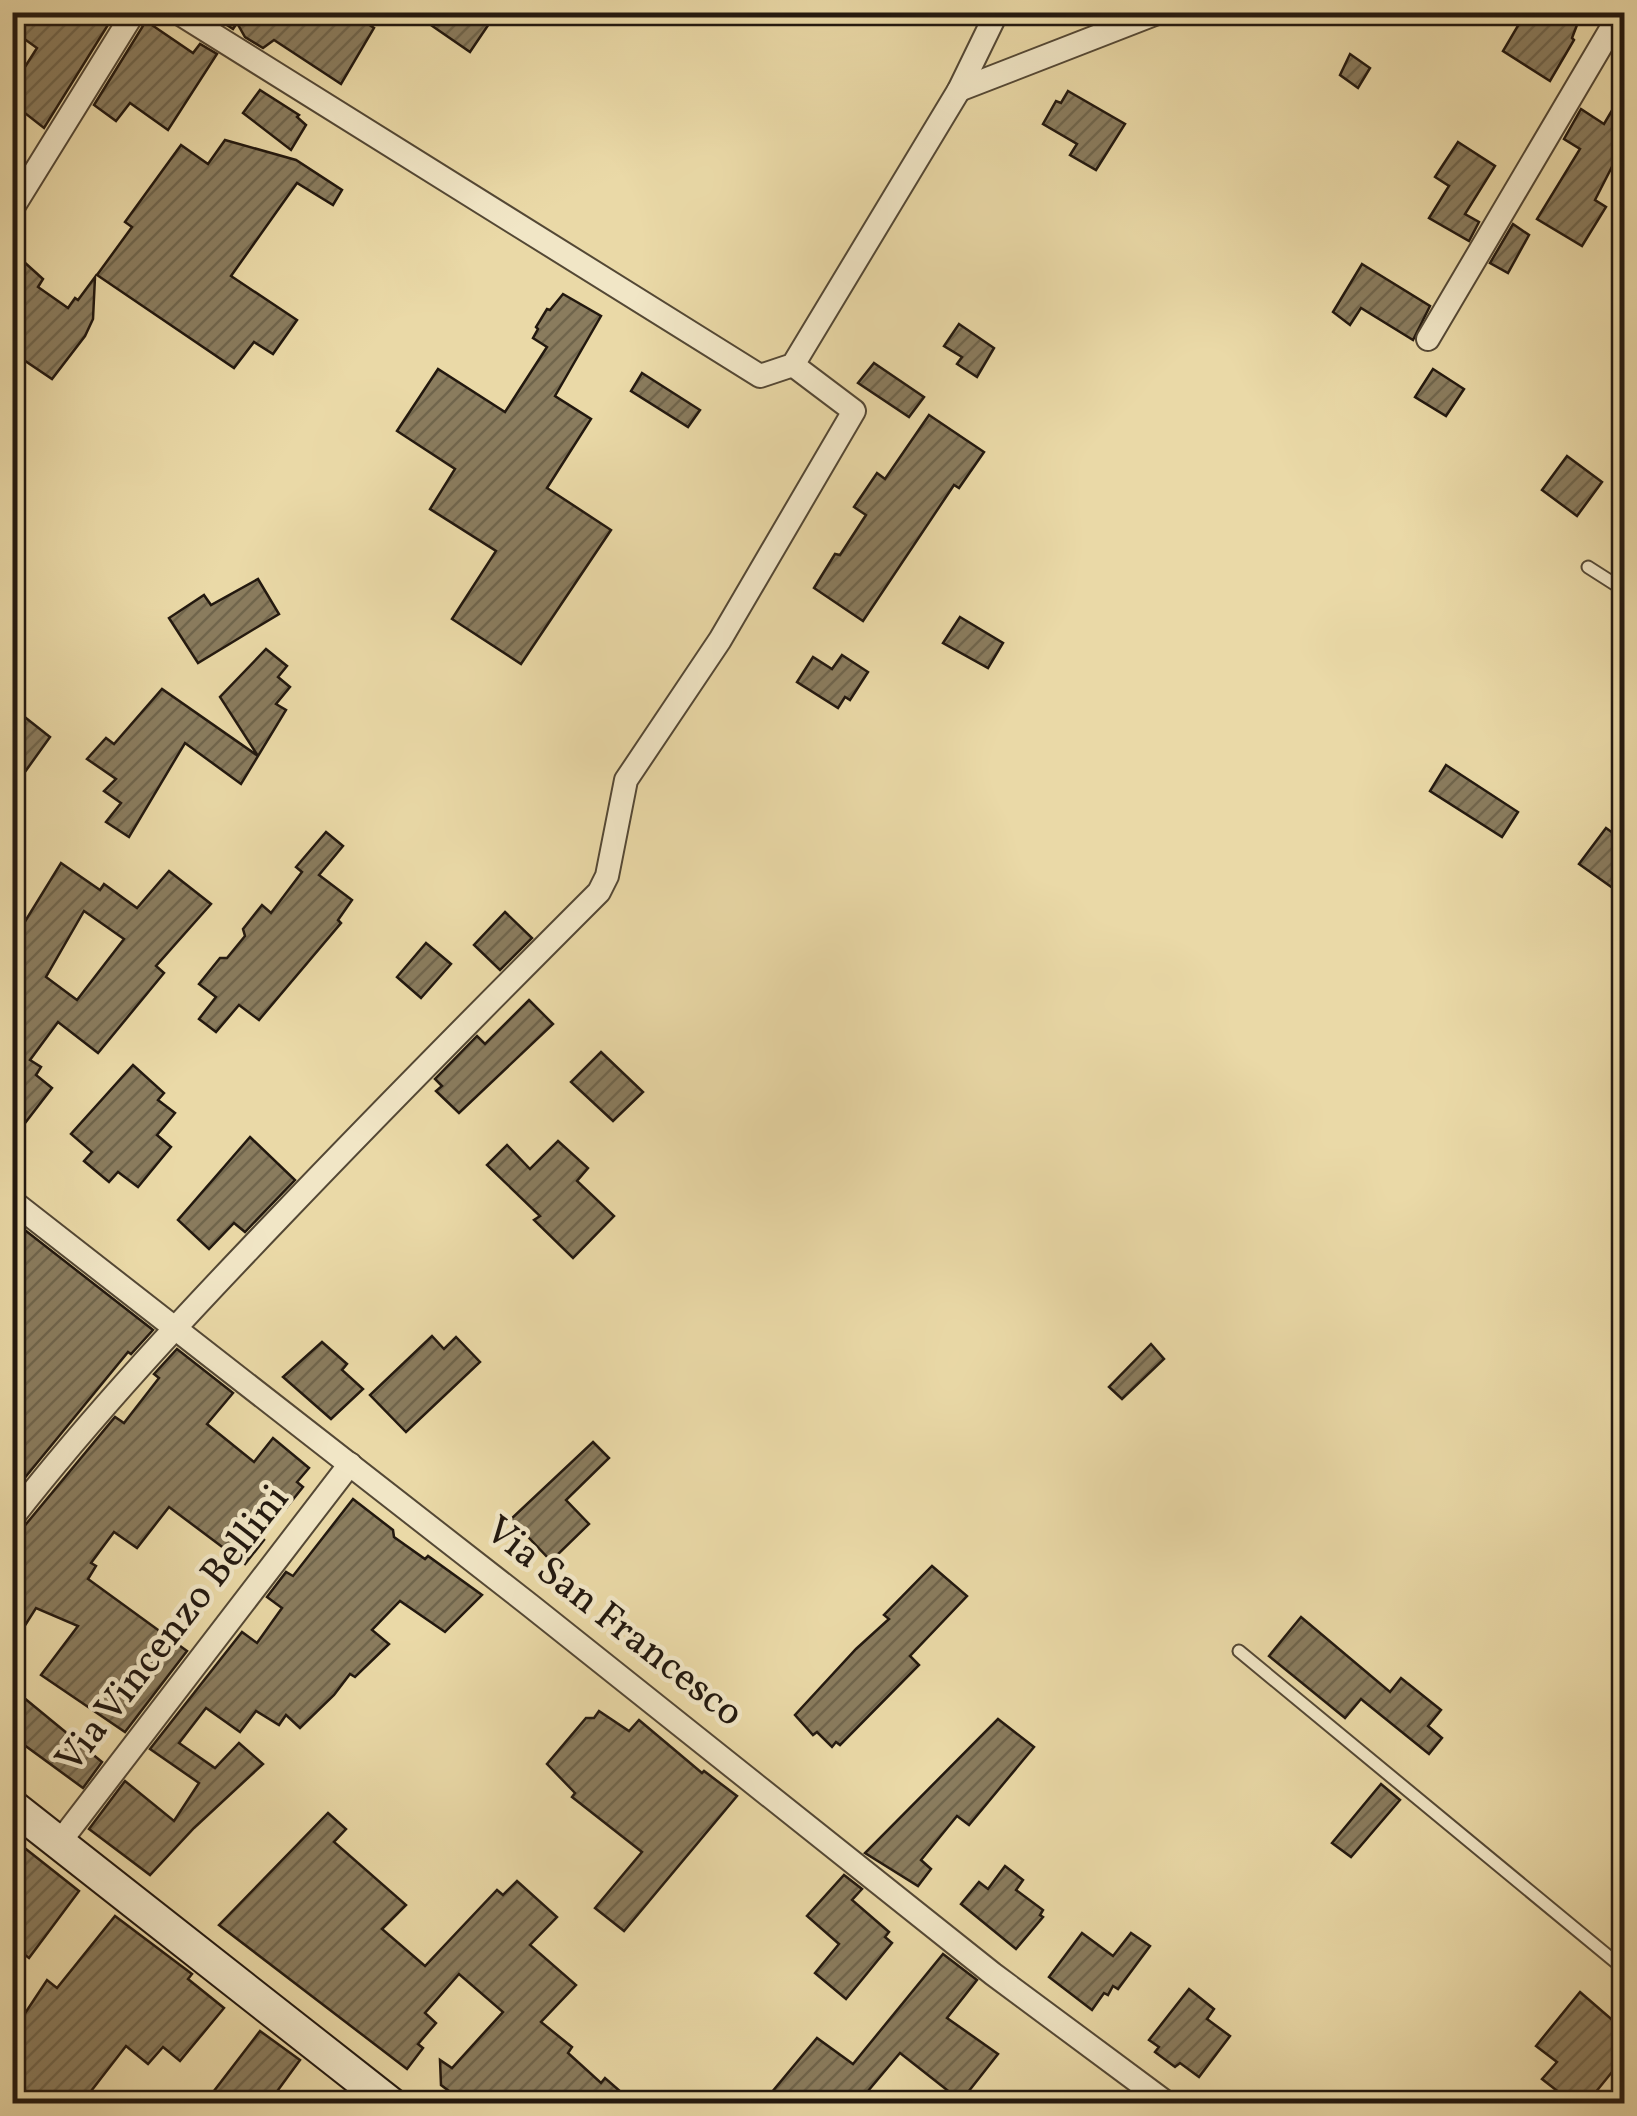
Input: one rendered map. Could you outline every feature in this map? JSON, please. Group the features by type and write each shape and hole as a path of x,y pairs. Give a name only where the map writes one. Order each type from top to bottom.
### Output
{"main road":[{"path":"12,1806 391,2104"}],"street":[{"path":"12,209 134,12"},
{"path":"177,12 760,376 794,365 959,90 997,12"},
{"path":"959,90 1160,12"},
{"path":"1428,339 1621,12"},
{"path":"12,1518 69,1446 174,1328 599,892 607,876 626,780 720,640 854,411 794,365"},
{"name":"Via San Francesco","path":"12,1201 993,1974 1168,2104"},
{"name":"Via Vincenzo Bellini","path":"59,1842 350,1464"}],"lane":[{"path":"1588,566 1624,590"},
{"path":"1239,1651 1624,1969"}],"building":[{"path":"12,12 116,12 44,128 12,103 19,89 16,81 37,48 12,30"},
{"path":"225,12 350,12 374,28 341,84 274,40 263,48 245,37 237,23 233,29 219,20"},
{"path":"412,12 497,12 470,52"},
{"path":"1526,12 1582,12 1574,40 1550,81 1503,51"},
{"path":"146,21 193,53 200,44 217,54 168,130 130,103 116,121 94,105"},
{"path":"1350,54 1370,68 1358,88 1340,75"},
{"path":"260,90 299,115 306,125 291,150 243,113"},
{"path":"1624,90 1624,159 1618,155 1595,200 1606,207 1582,246 1537,219 1580,149 1564,139 1581,109 1604,124"},
{"path":"1068,91 1125,124 1096,170 1070,155 1077,144 1043,124 1056,101 1061,103"},
{"path":"225,140 296,160 342,190 333,205 297,183 231,276 297,320 273,354 254,342 234,368 97,275 132,227 125,222 181,145 208,164"},
{"path":"1458,142 1495,166 1465,214 1479,222 1469,241 1429,218 1449,186 1435,177"},
{"path":"1513,224 1529,235 1508,273 1490,263"},
{"path":"23,261 43,279 38,287 68,308 95,277 93,319 52,379 12,352 12,275"},
{"path":"1362,264 1430,306 1413,340 1361,308 1350,325 1333,312"},
{"path":"563,294 601,316 555,396 591,419 547,488 611,530 521,664 452,619 496,551 430,509 455,469 397,431 438,369 505,412 547,347 533,338 536,327"},
{"path":"959,324 994,348 977,377 957,364 962,357 944,346"},
{"path":"874,363 924,397 909,417 858,383"},
{"path":"1433,369 1464,389 1446,416 1415,397"},
{"path":"642,373 700,410 688,427 631,391"},
{"path":"929,415 984,452 959,488 954,485 863,621 814,588 866,515 854,507 877,473 885,479"},
{"path":"1567,456 1602,482 1577,516 1542,490"},
{"path":"258,579 279,614 198,663 169,618 204,595 211,605"},
{"path":"960,617 1003,643 988,668 943,643"},
{"path":"266,649 287,666 278,677 290,687 276,704 286,710 241,784 185,743 129,837 106,822 121,803 104,791 116,779 87,759 106,738 114,744 162,689 258,756 220,697"},
{"path":"842,655 868,672 850,700 845,697 838,708 797,682 813,657 832,669"},
{"path":"12,707 50,737 12,790"},
{"path":"1446,765 1518,812 1502,837 1430,791"},
{"path":"1606,828 1624,841 1624,896 1579,864"},
{"path":"326,832 343,846 319,875 352,900 338,920 341,923 259,1020 239,1005 216,1032 199,1019 216,997 199,984 245,936 243,929 262,905 271,913 302,872 296,867"},
{"path":"61,863 100,890 104,884 137,908 169,871 211,904 156,966 164,973 98,1053 58,1022 30,1060 41,1067 36,1075 52,1088 12,1140 12,1019 20,1006 12,1002 12,922 21,928","holes":["84,911 124,939 77,1000 46,977"]},
{"path":"505,912 532,938 500,970 474,945"},
{"path":"426,943 451,964 421,998 397,977"},
{"path":"529,1000 553,1024 459,1113 436,1091 442,1086 435,1079 477,1036 485,1044"},
{"path":"601,1052 643,1092 613,1121 571,1082"},
{"path":"133,1065 164,1093 158,1100 175,1113 157,1135 171,1147 138,1187 118,1172 109,1182 84,1161 92,1152 71,1134"},
{"path":"250,1137 295,1180 245,1232 234,1223 209,1249 178,1220"},
{"path":"558,1141 588,1168 577,1181 614,1216 573,1258 534,1220 540,1216 487,1165 507,1145 530,1169"},
{"path":"12,1220 153,1330 131,1354 128,1352 23,1480 12,1471"},
{"path":"432,1336 444,1349 456,1337 480,1362 406,1432 370,1395"},
{"path":"322,1342 347,1364 342,1370 363,1389 331,1419 283,1377"},
{"path":"1151,1344 1164,1359 1122,1399 1109,1387"},
{"path":"177,1349 233,1393 207,1424 254,1462 273,1438 309,1468 297,1482 303,1487 258,1535 264,1540 245,1564 169,1507 137,1548 114,1532 91,1563 96,1566 88,1579 187,1651 125,1732 41,1675 78,1626 36,1608 12,1646 12,1541 115,1417 124,1423 159,1378 154,1374"},
{"path":"593,1442 609,1458 566,1500 589,1524 551,1561 511,1519"},
{"path":"353,1499 393,1530 394,1537 482,1595 445,1632 400,1601 372,1630 389,1644 355,1677 350,1674 300,1728 286,1715 279,1725 256,1711 240,1732 206,1708 179,1743 215,1768 239,1743 263,1764 150,1875 89,1829 125,1781 174,1821 199,1783 150,1749 242,1632 257,1643 282,1608 267,1597 286,1572 293,1576"},
{"path":"932,1566 967,1596 910,1656 919,1665 840,1745 836,1742 832,1747 817,1732 813,1735 795,1715 889,1619 884,1615"},
{"path":"1301,1617 1390,1692 1401,1678 1441,1710 1428,1726 1442,1738 1429,1754 1361,1699 1345,1718 1269,1656"},
{"path":"12,1688 102,1762 83,1788 12,1736"},
{"path":"599,1711 629,1731 639,1720 702,1773 737,1796 624,1931 595,1908 642,1852 572,1797 575,1793 547,1764 586,1718 594,1718"},
{"path":"998,1719 1034,1747 969,1825 957,1816 921,1860 931,1869 918,1886 865,1853"},
{"path":"1381,1784 1400,1800 1351,1857 1332,1843"},
{"path":"328,1813 346,1829 334,1842 406,1905 382,1929 425,1966 497,1890 503,1895 517,1881 557,1917 530,1945 576,1985 541,2022 572,2047 568,2053 601,2083 605,2078 622,2093 618,2098 624,2104 479,2104 461,2100 441,2085 440,2060 452,2068 503,2012 459,1974 425,2013 436,2023 418,2044 423,2048 407,2069 219,1925"},
{"path":"12,1838 79,1891 29,1958 12,1945"},
{"path":"1005,1866 1023,1880 1016,1890 1043,1910 1043,1917 1016,1949 961,1904 979,1882 988,1889"},
{"path":"844,1875 862,1889 852,1900 889,1932 885,1937 892,1943 846,1999 815,1973 839,1944 807,1916"},
{"path":"115,1916 192,1974 188,1979 224,2008 180,2061 163,2047 148,2064 126,2046 81,2104 12,2104 12,2033 47,1980 57,1988"},
{"path":"1082,1933 1113,1956 1131,1933 1150,1946 1118,1989 1113,1986 1108,1995 1104,1993 1092,2010 1049,1977"},
{"path":"943,1954 977,1980 947,2018 998,2054 961,2101 900,2053 857,2104 762,2104 817,2038 853,2064"},
{"path":"1189,1989 1214,2009 1207,2019 1230,2036 1199,2077 1180,2063 1175,2067 1155,2052 1159,2047 1149,2040"},
{"path":"1580,1992 1624,2030 1624,2083 1612,2072 1586,2104 1574,2104 1542,2079 1557,2062 1536,2046"},
{"path":"260,2031 300,2060 270,2101 204,2104"}]}
